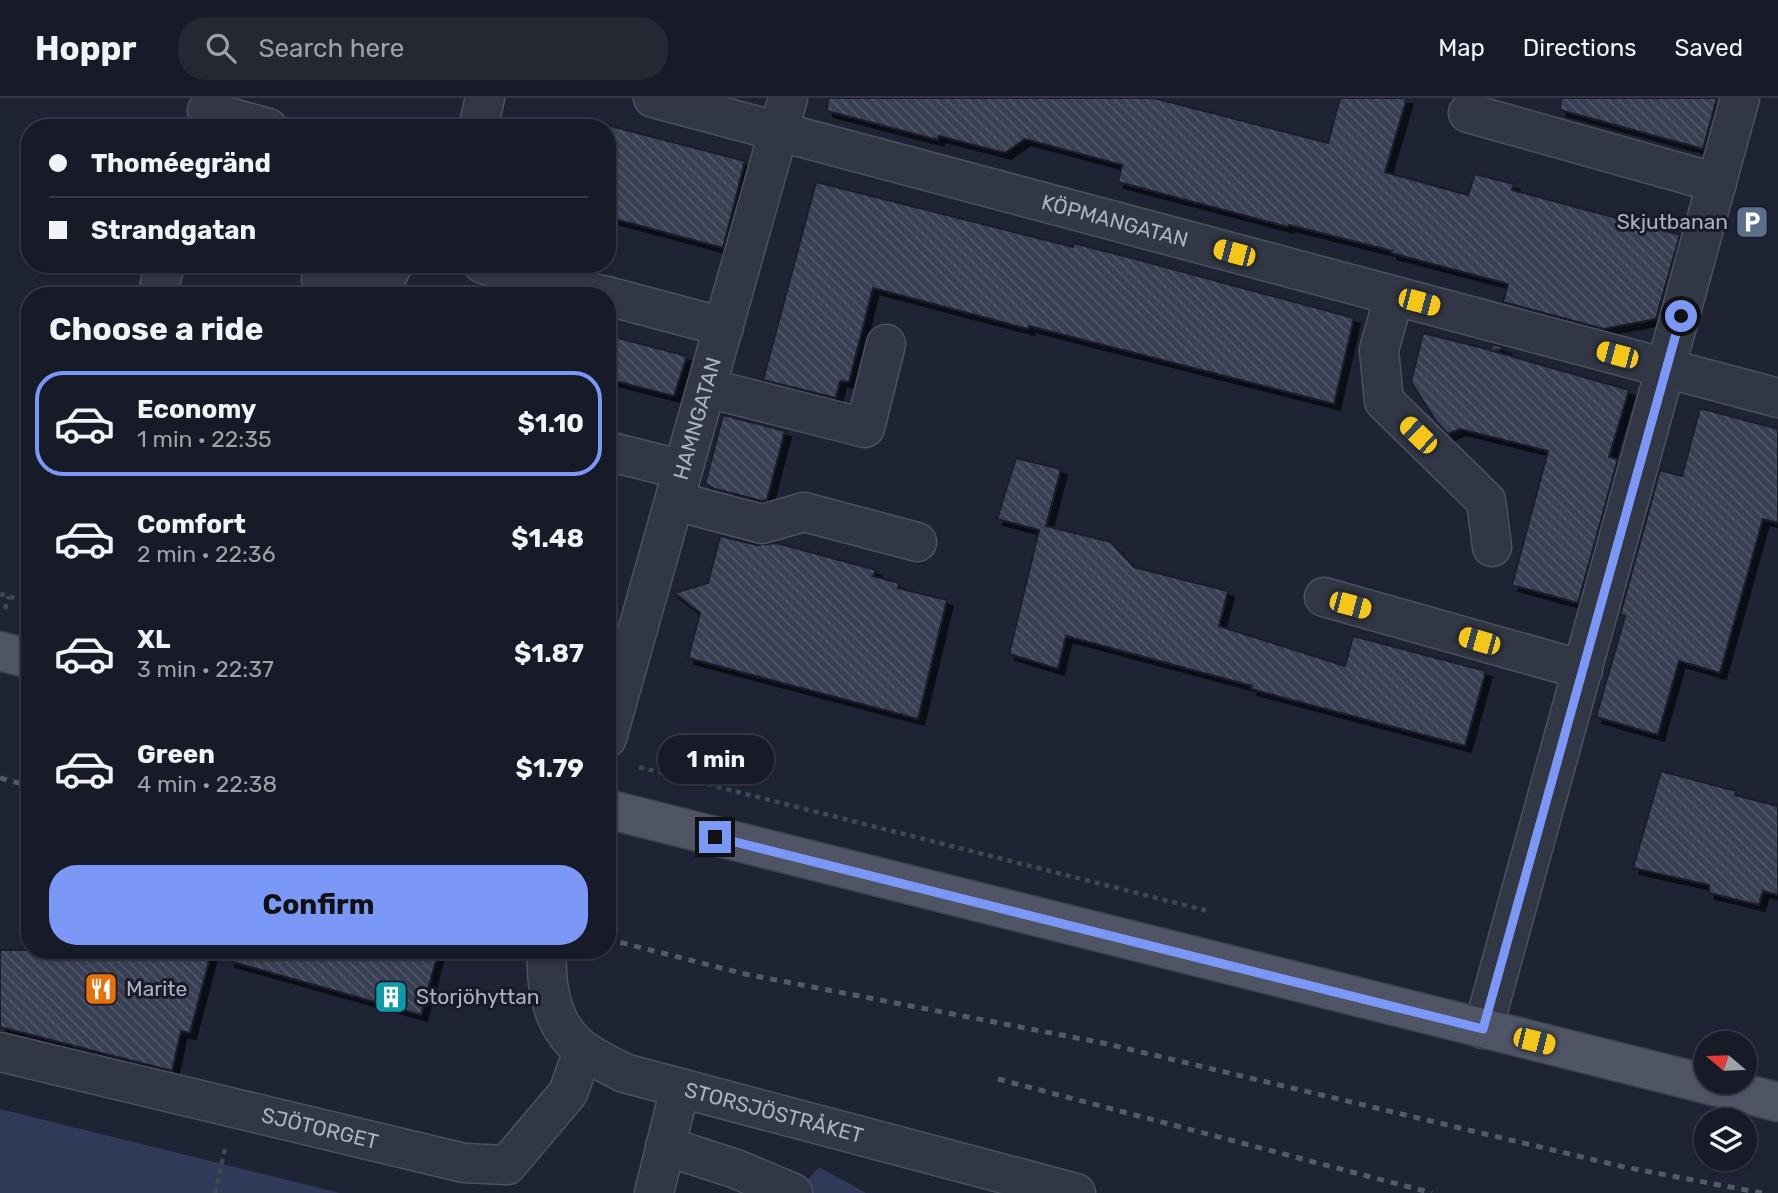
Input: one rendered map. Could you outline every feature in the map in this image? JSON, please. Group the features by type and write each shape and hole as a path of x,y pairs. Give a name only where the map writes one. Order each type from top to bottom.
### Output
{"main road":[{"path":"0,651 21,657"},
{"path":"616,811 1778,1102"}],"street":[{"path":"480,119 485,98"},
{"name":"KÖPMANGATAN","path":"653,98 784,115 1394,296 1778,398"},
{"path":"1483,1029 1740,98"},
{"path":"206,112 233,119"},
{"path":"1468,113 1717,183"},
{"name":"HAMNGATAN","path":"616,706 784,115"},
{"path":"322,273 321,279 365,287"},
{"path":"518,273 571,287"},
{"path":"1394,296 1379,350 1384,401 1486,501 1492,547"},
{"path":"616,299 724,327"},
{"path":"707,388 865,428 886,344"},
{"path":"616,455 762,524 804,512 917,542"},
{"path":"1324,597 1583,670"},
{"name":"STORSJÖSTRÅKET","path":"546,959 550,1002 565,1031 583,1051 624,1073 1076,1193"},
{"name":"SJÖTORGET","path":"0,1052 464,1163 508,1179 568,1093 583,1051"},
{"path":"654,1193 680,1088"},
{"path":"666,1146 736,1169 793,1193"}],"path":[{"path":"0,594 21,599"},
{"path":"215,1193 221,1164"}],"water":[{"path":"0,1109 340,1193 0,1193"},
{"path":"819,1167 866,1193 797,1193"}],"building":[{"path":"828,98 1154,98 1328,143 1340,98 1407,98 1385,172 1468,195 1475,174 1514,184 1512,190 1680,235 1656,319 1604,329 1503,302 1508,284 1391,253 1392,251 1289,225 1288,227 1118,182 1122,165 1025,139 1005,153 939,136 938,140 827,111"},
{"path":"1561,98 1717,98 1703,149 1560,110"},
{"path":"616,127 745,161 723,248 616,219"},
{"path":"816,182 1073,247 1073,243 1354,318 1334,404 873,288 849,382 840,381 836,398 763,380"},
{"path":"1423,333 1491,350 1492,344 1506,348 1493,351 1629,390 1609,457 1618,459 1578,603 1512,585 1548,451 1460,429 1448,434 1436,421 1411,382"},
{"path":"616,337 687,356 674,396 616,381"},
{"path":"1700,408 1778,429 1778,523 1763,519 1720,673 1679,661 1658,735 1596,717 1625,616 1620,615 1660,470 1682,476"},
{"path":"723,415 785,431 767,500 715,489 705,484"},
{"path":"1016,458 1061,469 1046,526 1111,542 1134,567 1228,591 1219,626 1345,666 1353,636 1486,671 1465,746 1066,636 1058,669 1009,654 1039,530 997,519"},
{"path":"720,536 757,545 777,543 876,570 873,576 899,583 898,588 947,600 918,719 688,658 700,613 674,593 708,583"},
{"path":"1661,771 1736,791 1735,795 1778,806 1778,895 1763,891 1759,905 1709,893 1709,885 1633,868"},
{"name":"Marite","path":"0,950 21,950 21,959 210,959 190,1033 181,1031 172,1071 0,1027"},
{"name":"Storjöhyttan","path":"229,959 437,959 421,1015"}],"railway":[{"path":"0,778 21,784"},
{"path":"616,941 745,974 1103,1043 1624,1167 1762,1193"},
{"path":"998,1079 1432,1193"}],"place":[{"name":"Skjutbanan","path":"1752,222"},
{"name":"Marite","path":"101,989"},
{"name":"Storjöhyttan","path":"391,997"}],"route":[{"path":"715,837 1483,1029 1681,316"}]}
